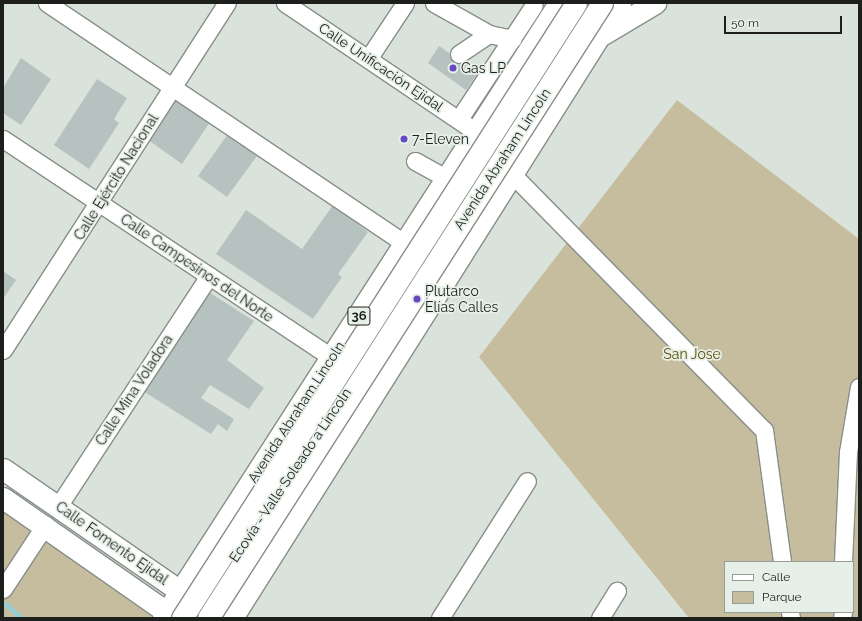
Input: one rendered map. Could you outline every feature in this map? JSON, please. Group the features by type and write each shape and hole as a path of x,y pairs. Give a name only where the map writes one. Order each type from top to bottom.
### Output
{"main road":[{"name":"36","path":"172,616 576,3"},
{"name":"Avenida Abraham Lincoln","path":"211,616 602,3"},
{"name":"Avenida Abraham Lincoln","path":"211,616 514,176 602,35 620,3"},
{"path":"602,35 655,3"},
{"name":"Avenida Abraham Lincoln","path":"172,616 179,590 406,244 554,10"},
{"name":"Calle Fomento Ejidal","path":"3,469 59,505 179,590 211,616"},
{"name":"Calle Fomento Ejidal","path":"3,498 45,525 172,616"}],"street":[{"path":"47,3 406,244"},
{"name":"Calle Ejército Nacional","path":"3,350 100,203 227,3"},
{"name":"Calle Unificación Ejidal","path":"285,3 476,132"},
{"path":"368,59 405,3"},
{"path":"434,3 489,34 512,39"},
{"path":"588,3 442,261 606,3"},
{"path":"459,120 512,39 532,4 554,10"},
{"path":"459,54 489,34"},
{"name":"Calle Campesinos del Norte","path":"3,139 332,358"},
{"path":"415,161 447,179"},
{"path":"514,176 764,430 782,561"},
{"name":"Calle Mina Voladora","path":"59,505 209,276"},
{"path":"211,616 393,337"},
{"path":"843,561 848,452 859,387"},
{"path":"440,618 527,481"},
{"path":"3,589 45,525"},
{"path":"600,618 617,591"}],"green space":[{"name":"San Jose","path":"677,100 859,239 859,618 689,618 479,357"},
{"path":"3,498 162,618 3,618"}],"building":[{"name":"Gas LP","path":"439,46 478,73 466,90 428,63"},
{"path":"21,58 51,79 21,125 3,113 3,88"},
{"path":"97,79 127,98 114,119 119,123 89,169 54,145"},
{"path":"172,97 210,122 182,164 144,137"},
{"path":"228,134 257,156 227,197 198,176"},
{"path":"333,205 368,232 338,274 342,277 313,319 216,254 246,210 302,249"},
{"path":"3,271 16,280 3,299"},
{"path":"204,289 254,321 227,360 264,388 249,409 210,385 201,398 234,419 227,431 218,424 211,434 143,391"}],"waterway":[{"path":"6,604 22,618"}],"place":[{"name":"Gas LP","path":"453,68"},
{"name":"7-Eleven","path":"404,139"},
{"name":"Plutarco Elías Calles","path":"417,299"}]}
